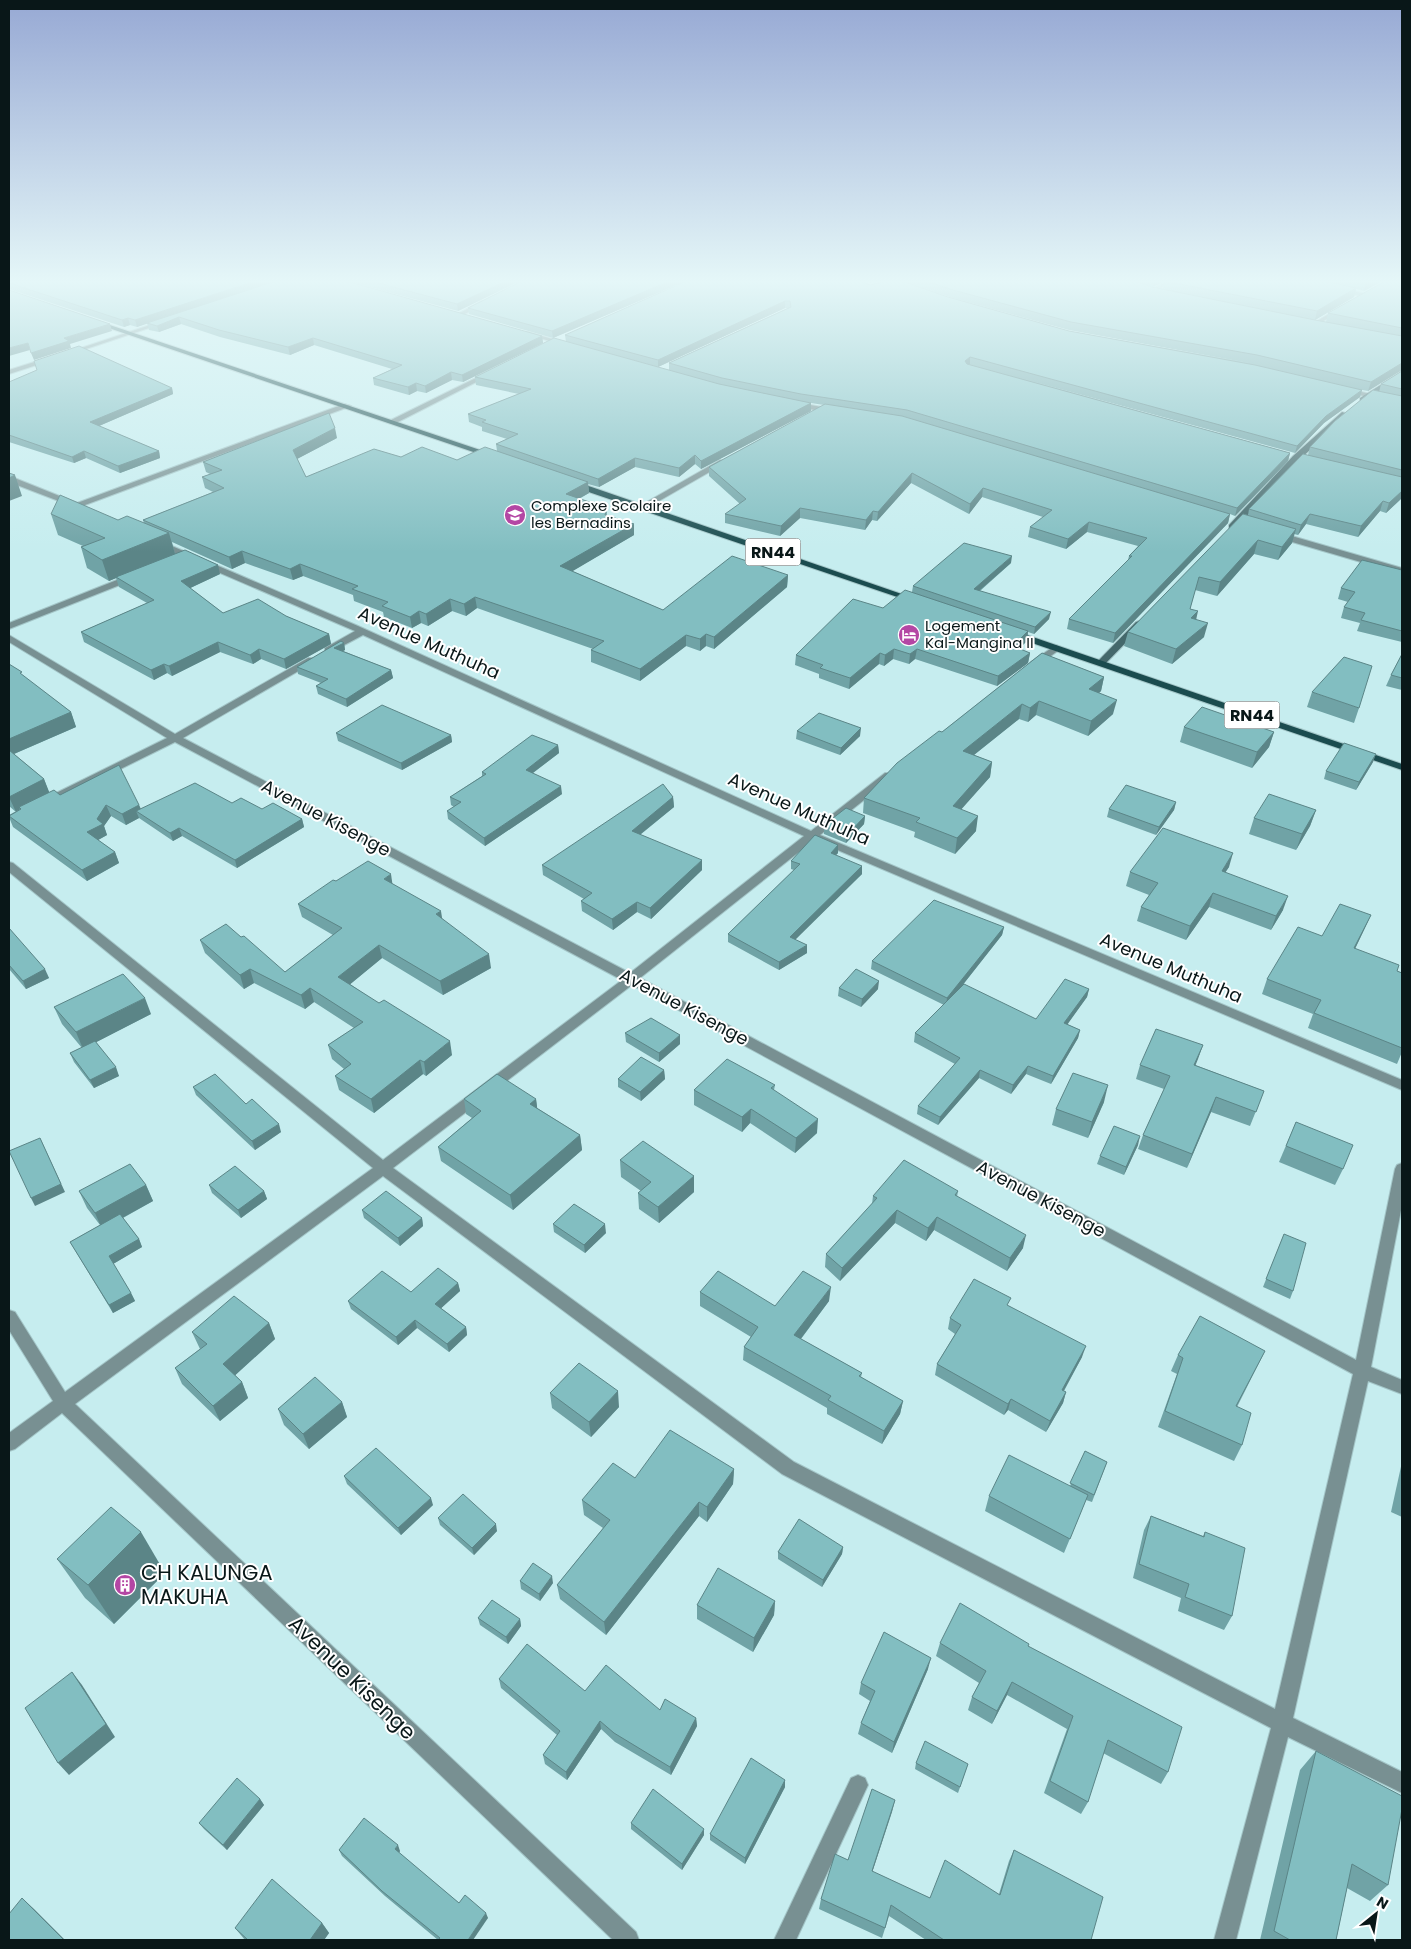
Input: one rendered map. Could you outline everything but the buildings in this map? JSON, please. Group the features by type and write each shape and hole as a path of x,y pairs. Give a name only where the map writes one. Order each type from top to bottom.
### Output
{"main road":[{"path":"238,370 499,458"},
{"name":"RN44","path":"561,479 925,603"},
{"name":"RN44","path":"1000,628 1402,767"}],"street":[{"path":"392,422 495,371"},
{"path":"1223,537 1296,458 1328,427 1368,395 1402,373"},
{"path":"1340,388 1402,403"},
{"path":"782,402 844,413"},
{"path":"77,506 347,406"},
{"path":"806,418 822,409"},
{"path":"1287,456 1306,461"},
{"path":"642,507 730,458"},
{"path":"9,479 86,510"},
{"path":"1227,520 1246,525"},
{"path":"1273,534 1402,572"},
{"name":"Avenue Muthuha","path":"149,539 181,557 361,632 811,835 1402,1085"},
{"path":"9,626 141,573"},
{"path":"1102,662 1142,620"},
{"path":"35,808 174,738 361,632"},
{"name":"Avenue Kisenge","path":"9,638 174,738 631,979 1362,1371 1402,1387"},
{"path":"1024,672 1056,648"},
{"path":"9,1443 383,1168 631,979 898,768"},
{"path":"9,866 383,1168 788,1468 1402,1783"},
{"path":"1225,1940 1282,1723 1362,1371 1402,1169"},
{"name":"Avenue Kisenge","path":"9,1316 63,1403 628,1940"},
{"path":"785,1940 858,1785"}],"place":[{"name":"Complexe Scolaire les Bernadins","path":"515,515"},
{"name":"Logement Kal-Mangina II","path":"909,635"},
{"name":"CH KALUNGA MAKUHA","path":"125,1585"}]}
